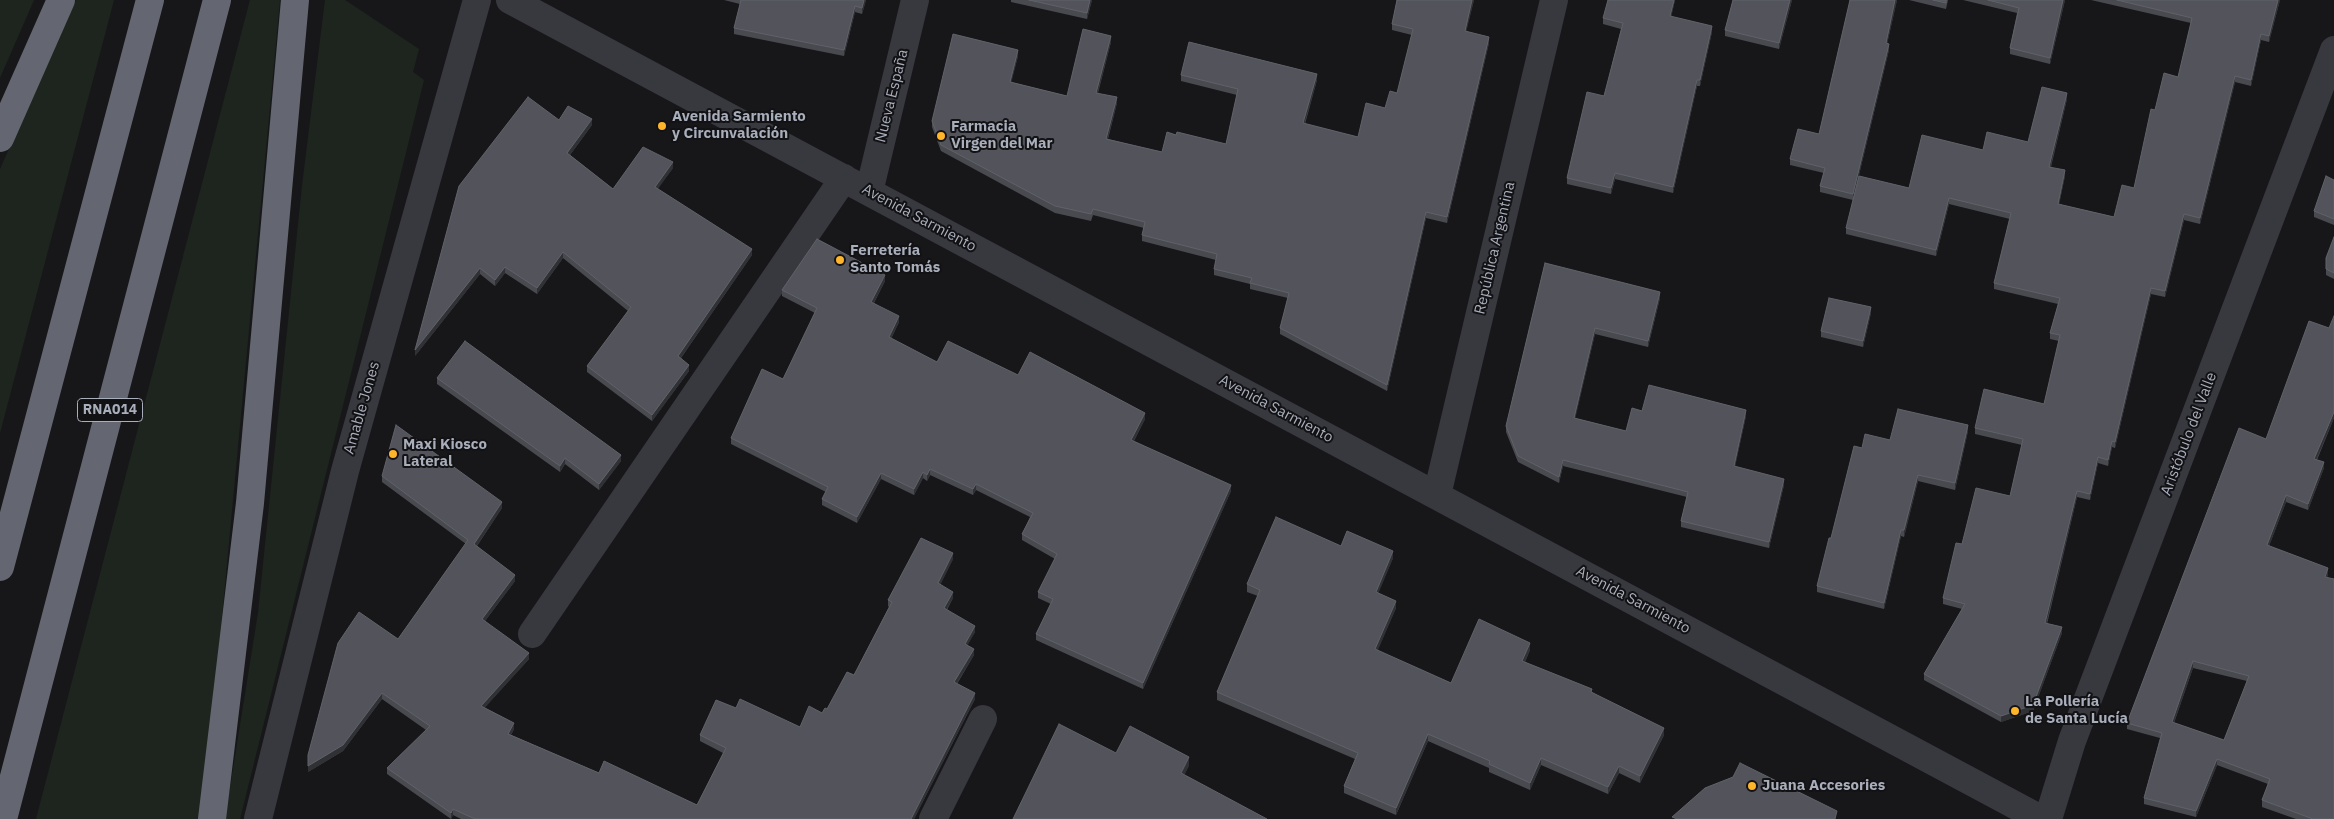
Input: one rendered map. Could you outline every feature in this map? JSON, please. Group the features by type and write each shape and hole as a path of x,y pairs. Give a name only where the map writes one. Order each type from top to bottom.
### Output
{"highway":[{"path":"0,138 61,0"},
{"path":"0,567 150,0"},
{"name":"RNA014","path":"3,819 217,0"},
{"path":"212,819 250,503 294,0"}],"street":[{"name":"Amable Jones","path":"260,818 345,471 477,0"},
{"name":"Avenida Sarmiento","path":"510,0 2041,819"},
{"name":"Nueva España","path":"869,192 915,0"},
{"name":"República Argentina","path":"1436,495 1554,0"},
{"name":"Aristóbulo del Valle","path":"2048,819 2072,741 2334,50"},
{"path":"532,634 844,178"},
{"path":"933,819 983,719"}],"shaded area":[{"path":"0,0 34,0 0,78"},
{"path":"76,0 114,0 0,433 0,169"},
{"path":"250,0 280,0 218,659 201,819 36,819"},
{"path":"325,0 345,0 419,49 413,72 424,80 240,819 225,819 258,613 302,186"}],"building":[{"path":"741,0 864,0 862,8 855,6 844,50 734,28"},
{"path":"1029,0 1090,0 1087,13"},
{"path":"1397,0 1472,0 1465,31 1489,37 1447,217 1426,212 1387,385 1280,328 1289,293 1250,283 1252,278 1214,269 1217,254 1142,235 1145,222 1093,209 1091,214 1055,206 941,145 932,121 953,34 1018,50 1010,82 1067,96 1083,29 1111,36 1096,93 1117,97 1106,139 1162,152 1167,132 1176,135 1177,132 1226,144 1238,89 1181,75 1189,42 1317,74 1303,123 1358,137 1366,103 1385,108 1390,91 1397,93 1413,29 1392,24"},
{"path":"1608,0 1674,0 1670,16 1712,26 1700,80 1697,80 1673,187 1615,173 1611,188 1567,178 1587,92 1604,96 1623,23 1603,18"},
{"path":"1733,0 1790,0 1779,43 1725,30"},
{"path":"1850,0 1895,0 1886,43 1889,44 1853,194 1820,186 1825,168 1790,159 1798,129 1819,134"},
{"path":"1933,0 1946,0 1946,3"},
{"path":"1988,0 2063,0 2050,58 2010,48 2019,8"},
{"path":"2117,0 2278,0 2269,36 2261,34 2251,80 2235,76 2200,218 2184,214 2165,291 2151,288 2115,442 2112,441 2108,460 2098,457 2090,494 2077,491 2045,623 2062,627 2033,705 2001,716 1924,674 1965,604 1943,598 1956,543 1962,544 1976,488 2010,496 2023,439 1975,428 1984,389 2044,404 2060,335 2050,333 2060,298 1994,283 2011,213 1949,198 1936,250 1846,228 1859,176 1909,188 1922,135 1983,150 1987,132 2028,142 2042,87 2067,93 2049,167 2065,170 2058,204 2114,217 2122,185 2134,188 2151,109 2155,110 2164,73 2178,77 2192,18"},
{"path":"528,97 559,120 568,106 592,119 567,153 613,189 643,147 673,162 655,187 752,249 678,356 689,365 652,415 587,366 631,307 563,252 537,288 505,267 495,280 480,268 415,350 459,186"},
{"path":"2326,176 2334,180 2334,219 2314,211"},
{"path":"2334,237 2334,273 2326,269 2326,258"},
{"path":"817,239 885,275 871,302 899,316 889,337 937,362 948,341 1018,375 1030,352 1145,413 1131,440 1231,485 1143,683 1036,634 1053,599 1038,592 1057,554 1022,534 1033,513 976,484 973,489 930,469 927,475 923,472 914,489 881,473 857,517 822,499 828,487 731,438 762,369 783,379 817,308 782,290"},
{"path":"1545,263 1660,292 1648,341 1595,328 1574,418 1626,431 1632,408 1642,411 1649,385 1746,410 1734,466 1784,479 1769,542 1681,521 1688,492 1563,460 1559,477 1518,456 1506,426"},
{"path":"1829,298 1871,307 1863,341 1821,331"},
{"path":"2334,316 2334,412 2314,459 2324,462 2308,504 2286,495 2267,545 2328,568 2325,577 2334,579 2334,819 2313,819 2262,800 2270,779 2217,759 2196,811 2144,798 2162,733 2127,723 2239,428 2266,439 2309,321 2329,328","holes":["2193,661 2249,676 2224,740 2172,722"]},
{"path":"465,341 621,455 599,484 565,458 560,466 437,378"},
{"path":"1898,409 1968,425 1955,483 1918,475 1904,530 1901,530 1884,603 1817,586 1854,446 1862,448 1865,434 1890,440"},
{"path":"396,425 502,502 474,544 515,575 482,619 529,653 481,706 514,723 508,734 599,773 604,761 697,805 726,748 700,735 716,700 736,708 740,699 800,727 809,706 822,713 825,708 827,709 847,672 854,675 892,602 888,600 921,538 953,553 938,583 953,592 944,608 975,626 965,644 974,649 954,682 975,693 911,819 475,819 453,809 451,813 387,768 430,726 382,693 343,745 308,766 308,755 338,643 359,612 398,639 468,540 382,476"},
{"path":"1276,517 1341,546 1347,531 1393,551 1376,592 1396,601 1375,649 1451,683 1479,619 1530,643 1522,661 1592,689 1591,692 1664,728 1640,776 1619,766 1608,787 1541,758 1530,783 1489,764 1490,761 1428,734 1396,808 1344,786 1358,753 1217,692 1260,590 1247,584"},
{"path":"1059,724 1116,753 1130,726 1189,757 1181,773 1267,819 1013,819"},
{"path":"1740,763 1837,811 1835,819 1677,819 1672,817 1705,788 1733,777"}],"place":[{"name":"Avenida Sarmiento y Circunvalación","path":"662,126"},
{"name":"Farmacia Virgen del Mar","path":"941,136"},
{"name":"Ferretería Santo Tomás","path":"840,260"},
{"name":"Maxi Kiosco Lateral","path":"393,454"},
{"name":"La Pollería de Santa Lucía","path":"2015,711"},
{"name":"Juana Accesories","path":"1752,786"}]}
